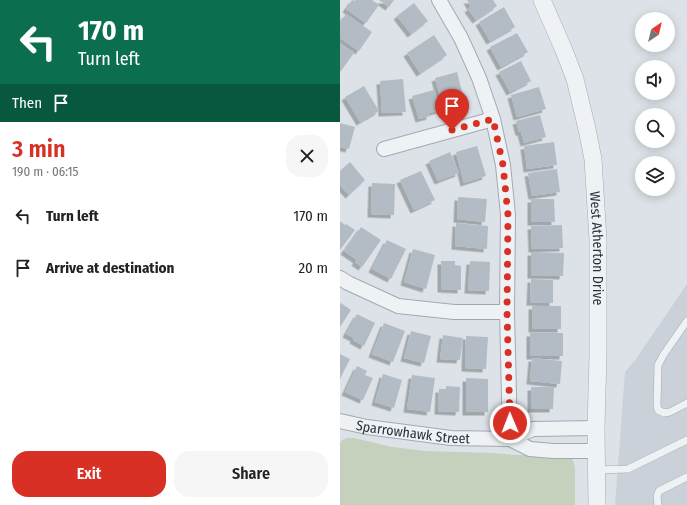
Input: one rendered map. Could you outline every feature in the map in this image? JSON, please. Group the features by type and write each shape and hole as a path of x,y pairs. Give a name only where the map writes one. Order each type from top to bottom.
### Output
{"street":[{"path":"439,0 461,38 476,71 493,119 503,165 508,215 507,312 510,439"},
{"name":"West Atherton Drive","path":"542,0 575,79 593,159 598,240 598,355 596,428 597,505"},
{"path":"384,149 493,119"},
{"path":"340,278 398,306 454,312 507,312"},
{"name":"Sparrowhawk Street","path":"340,421 367,427 451,438 510,439"},
{"path":"510,439 533,429 596,428"},
{"path":"510,439 530,449 553,451 597,451"}],"lane":[{"path":"687,321 658,365 657,405 658,410 664,413 670,412 687,403"},
{"path":"597,470 628,470 687,440"},
{"path":"658,505 657,496 660,491 687,477"}],"shaded area":[{"path":"687,284 687,505 615,505 625,372 636,359"}],"green space":[{"path":"354,438 392,447 426,451 515,455 566,455 573,460 575,467 575,505 340,505 340,443 342,440"}],"building":[{"path":"352,0 372,0 379,5 366,23 346,9"},
{"path":"379,0 394,0 389,7"},
{"path":"467,0 493,0 497,6 476,20 468,9 471,7"},
{"path":"414,3 428,21 411,34 397,16"},
{"path":"504,7 515,27 490,41 479,22"},
{"path":"346,14 372,32 359,51 340,38 340,22"},
{"path":"517,33 528,52 501,67 490,47"},
{"path":"434,35 447,55 420,73 407,53"},
{"path":"340,43 354,53 341,71 340,71"},
{"path":"521,61 531,81 510,92 499,72"},
{"path":"457,72 465,104 444,110 435,78"},
{"path":"403,79 406,112 382,113 380,81"},
{"path":"364,86 379,111 360,122 345,97"},
{"path":"539,87 546,109 517,117 511,95"},
{"path":"434,90 440,110 430,113 430,116 419,119 412,96"},
{"path":"540,115 546,137 524,143 516,121"},
{"path":"340,123 355,127 349,149 340,147"},
{"path":"554,142 557,165 527,169 524,146"},
{"path":"477,146 486,176 464,183 456,152"},
{"path":"450,152 459,173 438,181 429,161"},
{"path":"350,162 365,180 349,195 340,185 340,171"},
{"path":"557,169 560,192 532,196 528,173"},
{"path":"421,171 435,200 414,210 400,180"},
{"path":"372,183 395,184 394,215 371,214"},
{"path":"458,197 487,199 485,222 457,219"},
{"path":"531,199 554,199 555,222 531,222"},
{"path":"340,221 355,230 340,250"},
{"path":"456,223 488,226 487,249 455,246"},
{"path":"562,225 563,248 532,249 531,226"},
{"path":"361,227 381,240 362,267 355,262 357,260 344,251"},
{"path":"387,240 406,249 391,279 372,269"},
{"path":"413,249 435,255 426,289 404,282"},
{"path":"531,252 564,253 563,276 531,275"},
{"path":"441,261 455,261 455,265 461,266 461,290 441,289"},
{"path":"470,261 490,262 489,291 468,290"},
{"path":"531,279 553,280 553,303 530,302"},
{"path":"341,303 351,310 340,327 340,304"},
{"path":"532,306 561,306 561,329 532,329"},
{"path":"357,314 375,323 364,346 346,334"},
{"path":"384,323 405,331 393,362 372,354"},
{"path":"411,331 431,336 424,363 404,358"},
{"path":"530,333 563,333 563,356 530,356"},
{"path":"443,335 463,338 460,360 440,359"},
{"path":"466,336 488,337 486,369 465,368"},
{"path":"340,354 350,359 340,379"},
{"path":"532,358 562,361 560,384 530,381"},
{"path":"357,366 367,371 365,375 373,378 363,400 345,392"},
{"path":"383,374 402,380 394,408 375,402"},
{"path":"412,375 435,378 430,412 407,409"},
{"path":"466,378 488,379 488,412 466,412"},
{"path":"446,386 460,387 459,412 438,411 439,389 446,389"},
{"path":"531,387 554,387 553,409 531,409"}],"route":[{"path":"452,130 493,119 503,165 508,215 507,312 510,423"}]}
